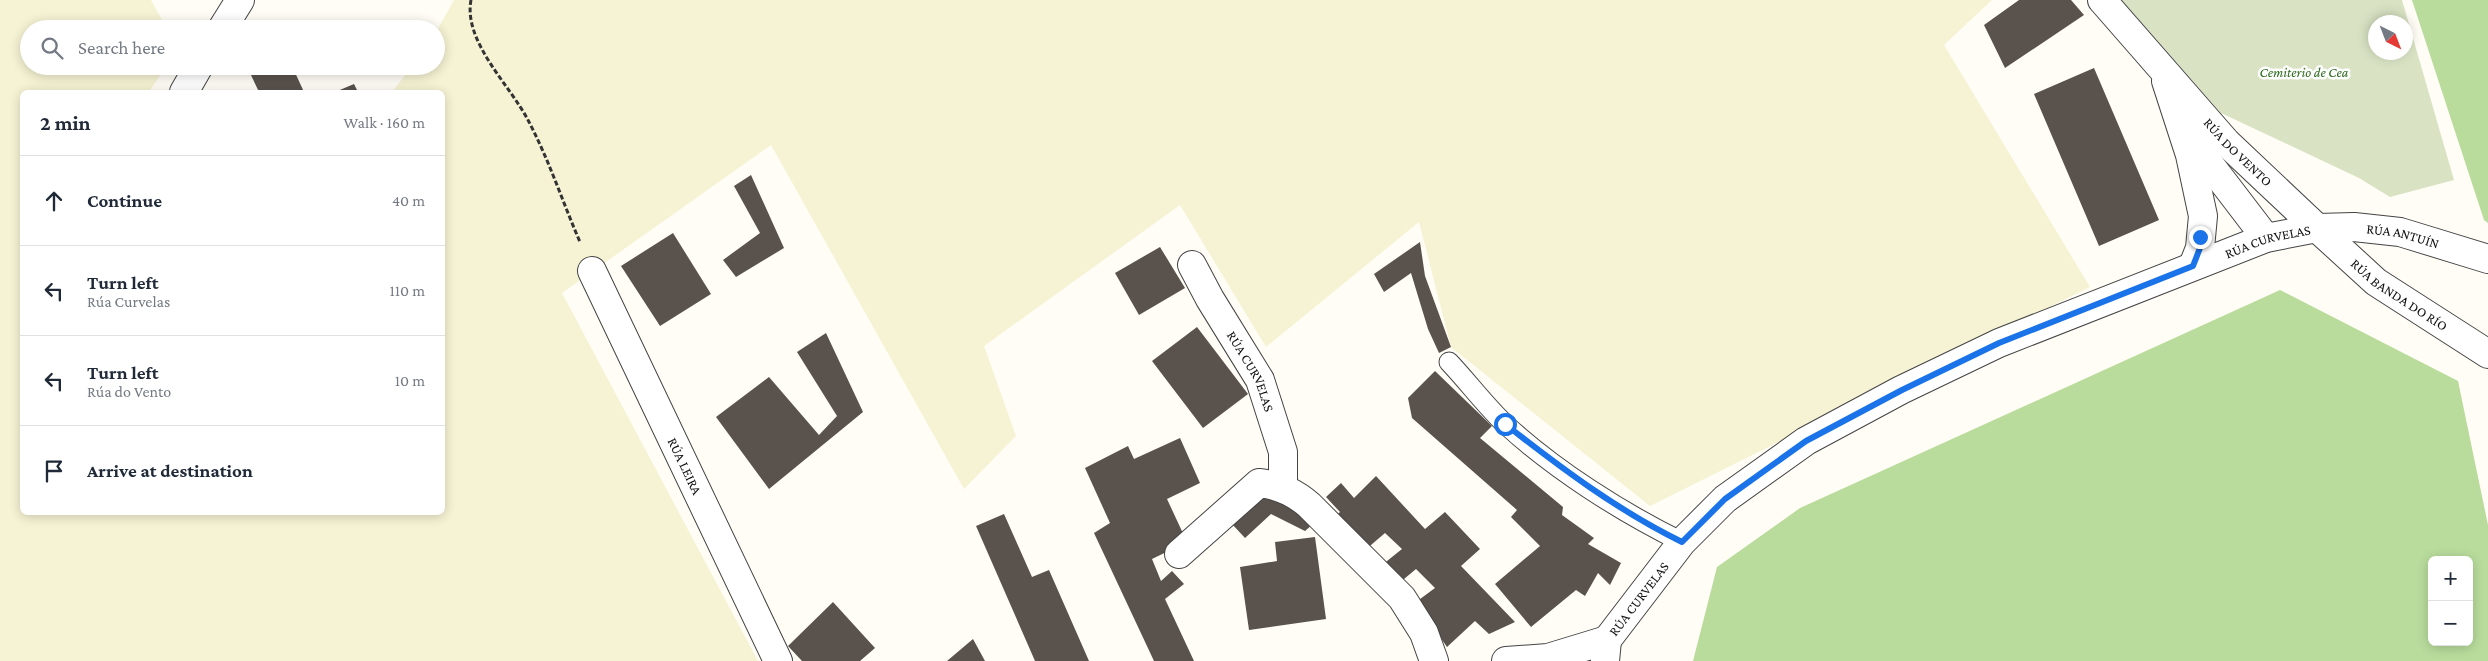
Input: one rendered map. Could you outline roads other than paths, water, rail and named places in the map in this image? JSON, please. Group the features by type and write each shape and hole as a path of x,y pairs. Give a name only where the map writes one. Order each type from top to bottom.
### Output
{"street":[{"path":"228,20 240,0"},
{"name":"RÚA DO VENTO","path":"2102,0 2227,143 2317,228"},
{"name":"RÚA DO VENTO","path":"2163,72 2190,155 2203,216 2200,248 2193,266"},
{"path":"185,90 194,75"},
{"name":"RÚA DO VENTO","path":"2181,127 2215,168 2266,238"},
{"name":"RÚA ANTUÍN","path":"2317,228 2354,227 2400,232 2488,260"},
{"name":"RÚA CURVELAS","path":"1506,661 1606,651 1682,542 1725,499 1806,441 1832,427 1902,390 1999,343 2266,238 2317,228"},
{"name":"RÚA BANDA DO RÍO","path":"2317,228 2376,282 2488,354"},
{"name":"RÚA CURVELAS","path":"1192,265 1210,299 1260,380 1284,452 1284,488"},
{"name":"RÚA LEIRA","path":"592,271 778,661"},
{"path":"1179,554 1259,483 1274,484 1284,488 1296,494 1310,505 1402,598 1424,633 1434,661"}],"lane":[{"path":"1449,362 1505,424 1568,473 1621,509 1682,542"}],"park label":[{"name":"Cemiterio de Cea","path":"2304,72"}]}
